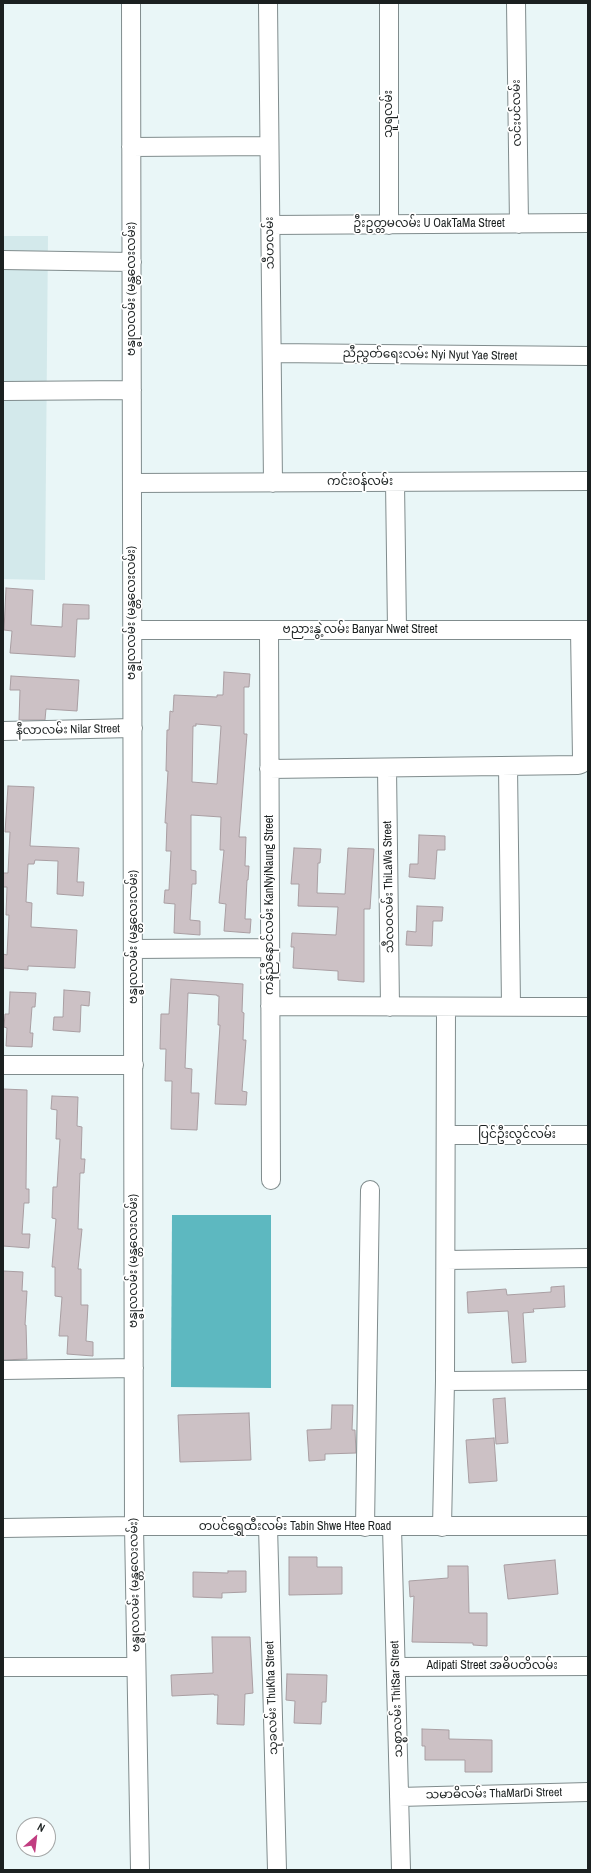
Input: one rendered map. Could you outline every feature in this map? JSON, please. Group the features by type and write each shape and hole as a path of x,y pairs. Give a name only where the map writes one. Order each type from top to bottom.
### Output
{"street":[{"name":"ဗန္ဓုလလမ်း (မန္တလေးလမ်း)","path":"131,3 134,1526 140,1870"},
{"name":"သီဟလမ်း","path":"268,3 273,483"},
{"name":"သူရလမ်း","path":"389,3 389,225"},
{"name":"လင်းပင်လမ်း","path":"516,3 519,224"},
{"path":"131,147 270,146"},
{"name":"ဦးဥတ္တမလမ်း U OakTaMa Street","path":"270,225 588,223"},
{"path":"3,260 132,262"},
{"name":"ညီညွတ်ရေးလမ်း Nyi Nyut Yae Street","path":"272,353 588,356"},
{"path":"3,391 132,390"},
{"name":"ကင်းဝန်လမ်း","path":"132,483 588,481"},
{"path":"395,482 397,630"},
{"name":"ဗညားနွဲ့လမ်း Banyar Nwet Street","path":"132,630 584,630"},
{"name":"ကန်ညီနောင်လမ်း KanNyiNaung Street","path":"269,630 271,1180"},
{"path":"269,769 581,764 584,630"},
{"name":"နီလာလမ်း Nilar Street","path":"3,731 133,728"},
{"path":"508,766 511,1006"},
{"name":"သီလဝလမ်း ThiLaWa Street","path":"387,768 390,1006"},
{"path":"134,949 270,948"},
{"path":"270,1006 588,1007"},
{"path":"442,1527 446,1260 446,1007"},
{"path":"3,1065 134,1065"},
{"name":"ပြင်ဦးလွင်လမ်း","path":"446,1135 588,1135"},
{"path":"365,1527 370,1190"},
{"path":"446,1260 588,1258"},
{"path":"3,1370 134,1368"},
{"path":"445,1381 588,1380"},
{"name":"တပင်ရွှေထီးလမ်း Tabin Shwe Htee Road","path":"3,1528 134,1526 588,1526"},
{"name":"သုခလမ်း ThuKha Street","path":"268,1526 277,1870"},
{"name":"သစ္စာလမ်း ThitSar Street","path":"392,1527 401,1870"},
{"name":"Adipati Street အဓိပတိလမ်း","path":"396,1667 588,1666"},
{"path":"3,1667 136,1667"},
{"name":"သမာဓိလမ်း ThaMarDi Street","path":"399,1796 588,1792"}],"shaded area":[{"path":"3,236 48,236 45,580 3,579"}],"water":[{"path":"172,1215 271,1215 271,1388 171,1387"}],"building":[{"path":"6,588 33,590 31,625 62,627 63,604 89,605 89,619 77,619 75,657 10,653 12,631 4,630"},
{"path":"224,672 250,674 249,687 244,687 244,734 247,734 239,837 246,837 245,866 249,866 245,919 251,919 250,933 224,931 226,904 219,903 224,850 220,850 221,817 191,815 191,870 196,871 196,884 192,884 190,920 200,921 200,935 174,933 175,904 164,903 165,890 169,890 171,851 166,851 167,823 165,823 168,771 166,771 167,730 169,730 170,711 173,712 174,695 217,697 217,695 223,695","holes":["196,724 221,726 217,784 192,782 193,726 196,726"]},
{"path":"11,676 79,680 77,711 46,709 45,720 19,720 20,690 10,690"},
{"path":"8,786 34,787 30,846 79,848 77,882 84,882 83,896 57,894 58,861 35,860 34,864 28,864 26,902 32,903 31,927 77,930 75,968 28,966 28,970 3,968 3,954 7,955 9,915 6,915 7,887 3,887 3,873 8,873 10,832 5,832"},
{"path":"419,835 445,836 445,850 437,850 435,879 409,877 410,864 418,864"},
{"path":"294,848 321,849 320,863 318,863 317,893 345,894 348,848 374,849 370,909 364,909 364,982 338,980 338,971 293,968 294,947 291,947 292,933 336,935 338,907 298,906 299,884 291,884"},
{"path":"417,906 443,907 442,921 433,921 432,946 406,945 407,931 416,932"},
{"path":"171,979 243,984 243,1040 246,1040 242,1091 247,1092 246,1105 215,1104 220,1025 218,1025 219,996 188,993 185,1068 192,1069 191,1093 199,1093 197,1130 171,1129 172,1081 165,1081 166,1049 160,1049 161,1014 169,1014"},
{"path":"64,990 90,992 89,1006 81,1005 80,1032 53,1030 54,1017 63,1017"},
{"path":"10,992 36,993 35,1007 32,1007 30,1033 33,1033 32,1047 6,1046 7,1028 4,1027 5,1014 9,1014"},
{"path":"3,1089 27,1090 26,1189 29,1189 29,1203 24,1203 22,1234 30,1234 29,1248 3,1246"},
{"path":"52,1096 78,1097 77,1126 82,1127 81,1159 85,1159 84,1173 80,1173 78,1229 82,1229 78,1269 81,1269 81,1305 88,1305 86,1341 93,1342 93,1356 67,1354 68,1336 59,1336 62,1297 55,1296 55,1267 52,1267 56,1219 52,1218 53,1187 57,1187 60,1139 56,1139 57,1110 51,1109"},
{"path":"3,1271 23,1272 22,1291 27,1291 25,1325 27,1359 3,1360"},
{"path":"564,1286 565,1307 533,1309 534,1312 523,1313 526,1362 512,1363 508,1311 468,1313 467,1292 506,1289 507,1295 551,1292 551,1287"},
{"path":"505,1398 508,1443 496,1444 493,1399"},
{"path":"332,1405 353,1405 352,1430 355,1430 356,1453 325,1454 325,1460 309,1461 307,1430 331,1429"},
{"path":"249,1413 251,1460 180,1462 178,1415"},
{"path":"494,1438 497,1481 469,1483 466,1440"},
{"path":"289,1557 317,1557 317,1567 342,1567 342,1594 289,1595"},
{"path":"555,1560 558,1594 508,1599 504,1565"},
{"path":"448,1566 468,1566 469,1613 487,1613 487,1646 473,1645 473,1643 412,1642 414,1596 410,1597 409,1581 448,1578"},
{"path":"228,1571 246,1571 246,1592 222,1593 222,1598 193,1597 193,1572 228,1573"},
{"path":"212,1637 250,1637 253,1693 245,1694 244,1725 217,1724 218,1695 172,1696 171,1675 213,1673"},
{"path":"287,1674 327,1675 326,1702 322,1702 321,1724 294,1723 295,1701 286,1700"},
{"path":"422,1729 449,1730 449,1739 492,1740 492,1772 465,1772 465,1760 425,1760 425,1746 422,1746"}]}
